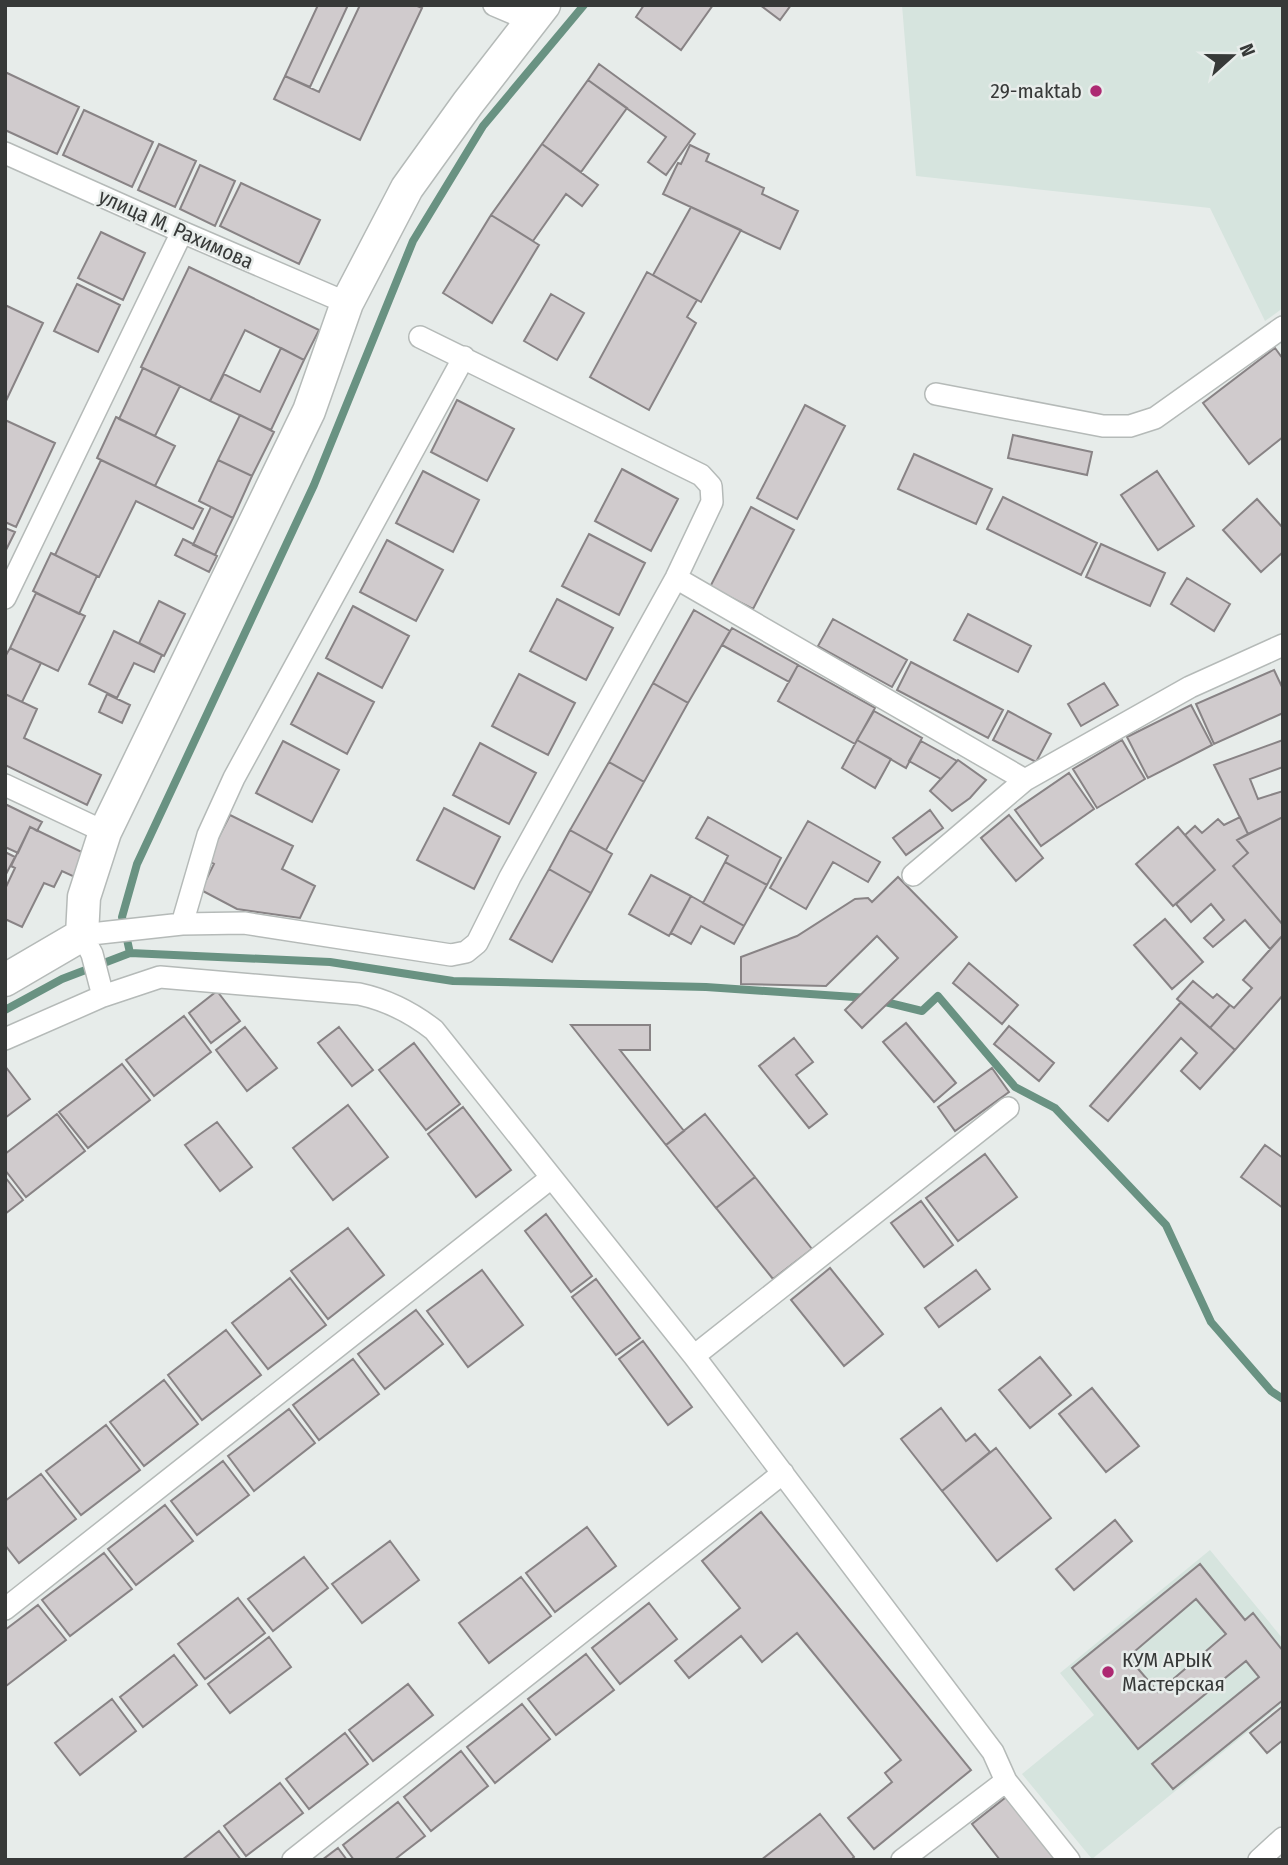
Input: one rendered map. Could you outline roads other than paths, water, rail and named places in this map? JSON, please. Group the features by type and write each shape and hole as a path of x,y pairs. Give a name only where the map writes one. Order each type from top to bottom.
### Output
{"street":[{"path":"103,996 83,897 105,832 309,411 347,303 407,188 468,103 538,13 494,5"},
{"name":"улица М. Рахимова","path":"5,153 347,303"},
{"path":"5,598 182,232"},
{"path":"936,394 1103,426 1130,426 1155,418 1283,327"},
{"path":"5,980 46,954 142,929 182,924 244,923 451,955 466,952 477,943 510,877 676,578 712,502 711,486 701,475 421,337"},
{"path":"182,924 208,835 234,778 464,357"},
{"path":"676,578 1025,780"},
{"path":"913,876 1025,780 1190,687 1283,645"},
{"path":"5,785 105,832"},
{"path":"5,1039 103,996 160,977 359,994 379,999 418,1017 434,1030 694,1356 993,1752 1006,1781 1069,1860"},
{"path":"694,1356 1008,1108"},
{"path":"5,1609 551,1178"},
{"path":"293,1860 783,1473"},
{"path":"902,1860 1006,1781"},
{"path":"1259,1860 1283,1838"}],"waterway":[{"path":"130,953 122,917 137,864 314,485 413,241 483,126 584,5"},
{"path":"5,1010 62,979 130,953 330,962 453,981 706,987 869,998"},
{"path":"881,1001 922,1011 938,996 1015,1087 1055,1108 1166,1225 1211,1322 1271,1391 1283,1399"}],"place":[{"name":"29-maktab","path":"1096,91"},
{"name":"КУМ АРЫК Мастерская","path":"1108,1672"}]}
